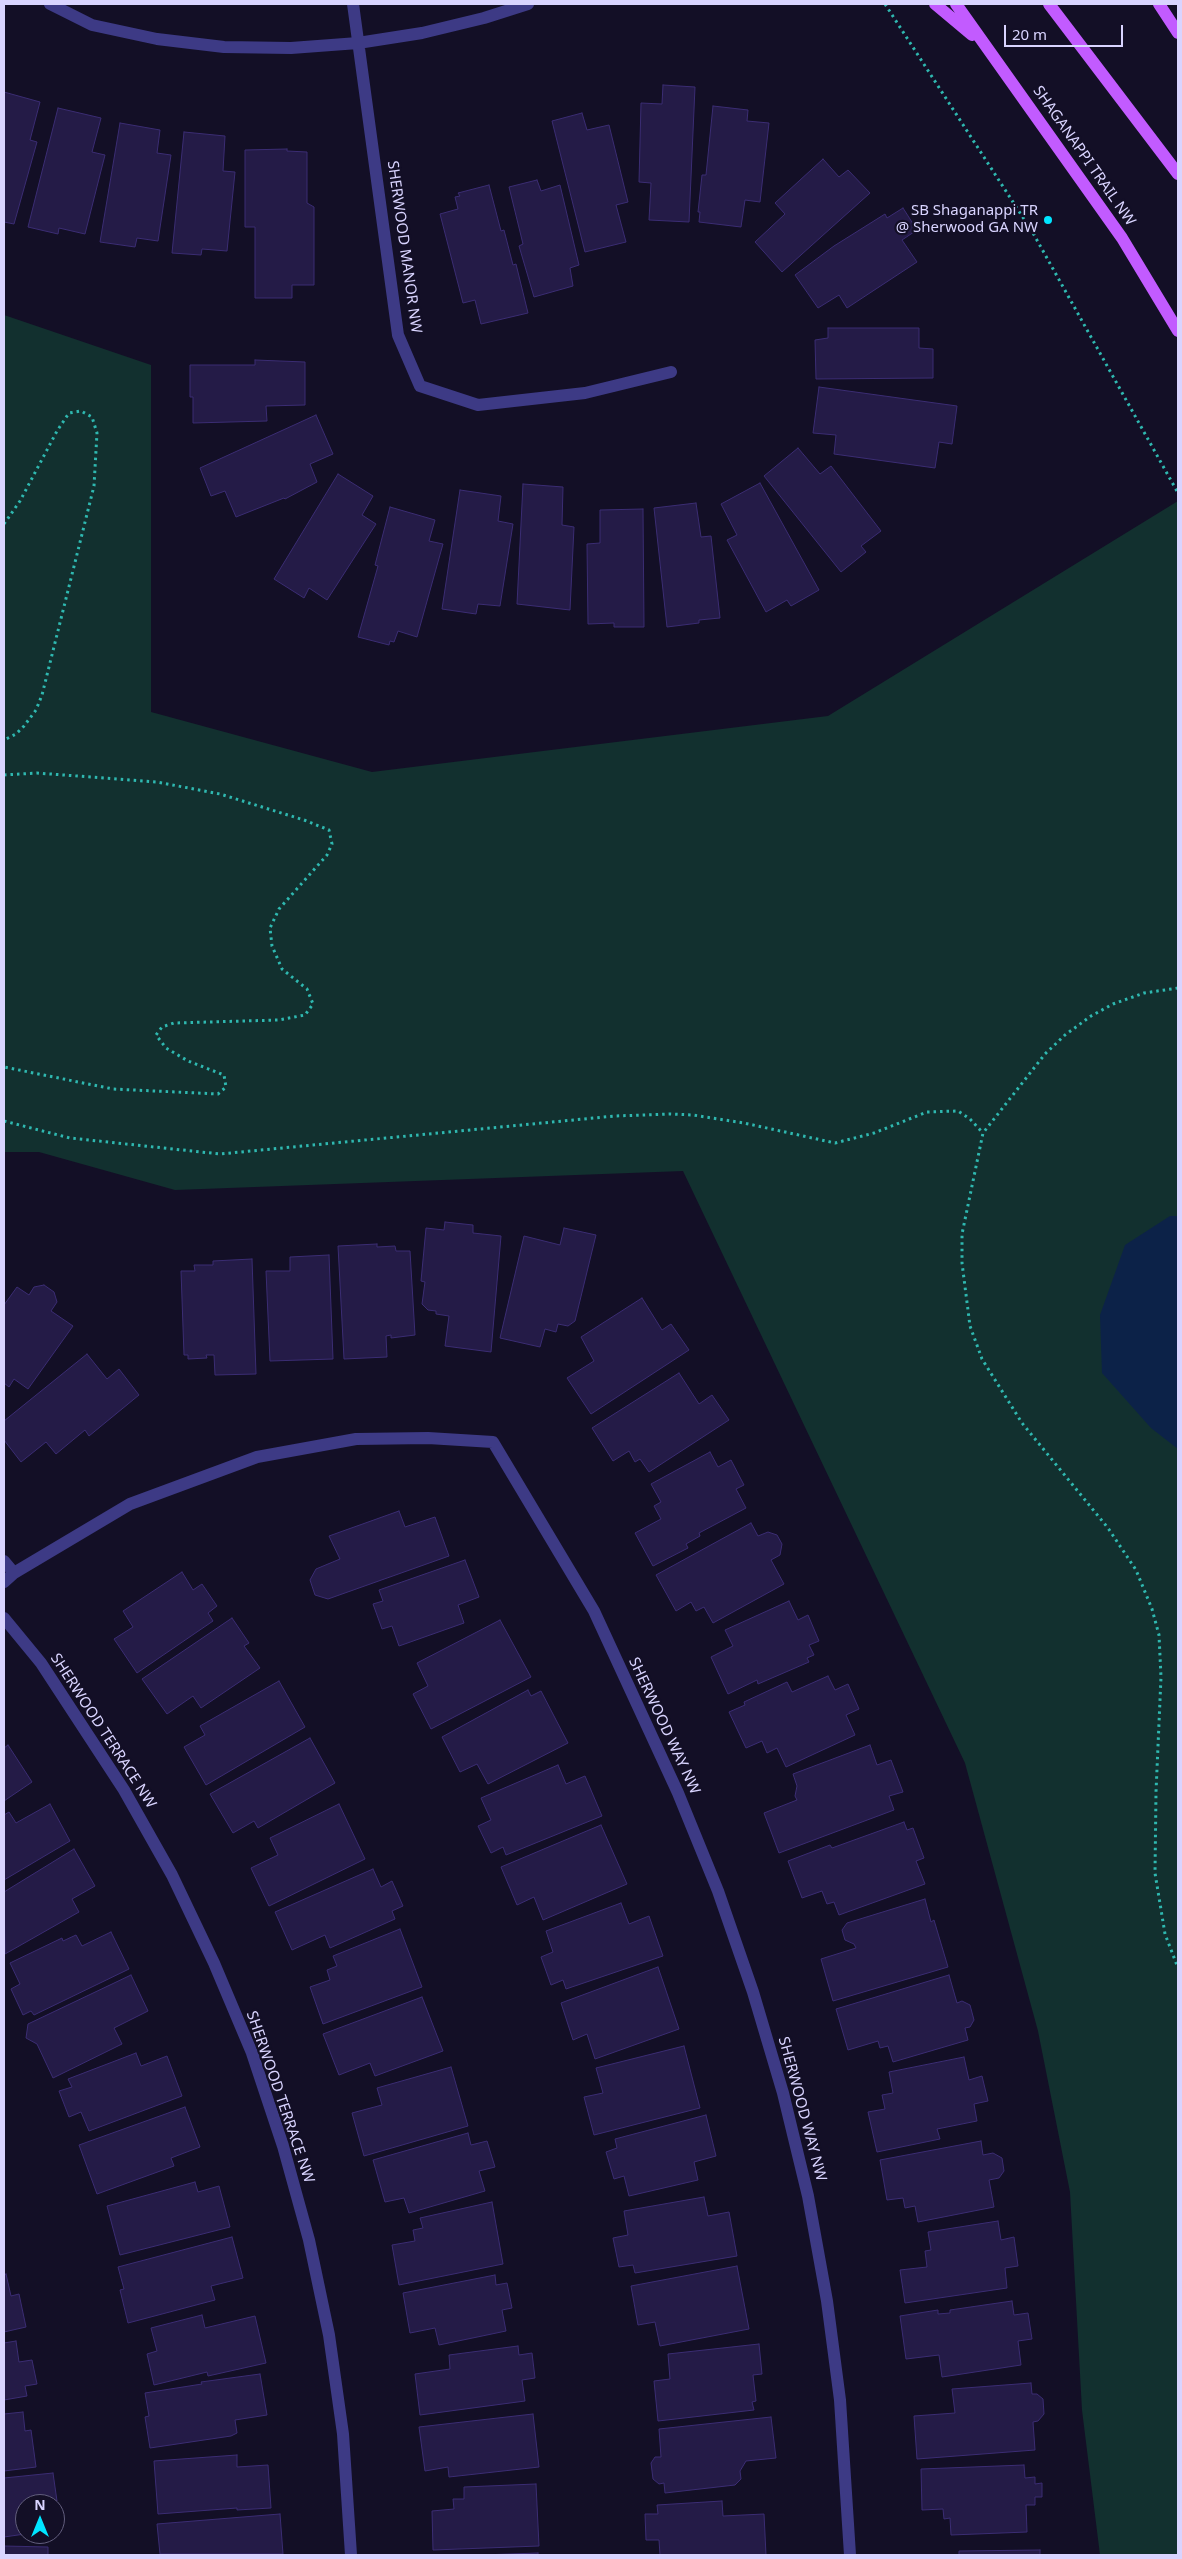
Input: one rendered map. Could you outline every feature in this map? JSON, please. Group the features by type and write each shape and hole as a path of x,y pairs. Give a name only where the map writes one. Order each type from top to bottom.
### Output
{"main road":[{"path":"935,4 986,47"},
{"name":"SHAGANAPPI TRAIL NW","path":"956,4 1122,238 1178,331"},
{"path":"1049,4 1178,174"},
{"path":"1159,4 1178,32"}],"street":[{"path":"50,4 92,25 167,40 224,47 291,48 358,43 422,33 484,18 528,4"},
{"name":"SHERWOOD MANOR NW","path":"354,4 398,335 420,386 478,405 585,393 671,372"},
{"name":"SHERWOOD WAY NW","path":"4,1582 14,1573 130,1504 257,1457 356,1439 428,1438 493,1442 594,1611 678,1793 718,1891 753,1992 783,2094 803,2178 827,2301 840,2400 850,2555"},
{"path":"4,1561 14,1573"},
{"name":"SHERWOOD TERRACE NW","path":"4,1618 41,1663 124,1790 172,1875 214,1963 252,2053 283,2146 304,2221 329,2336 343,2434 351,2555"}],"path":[{"path":"885,4 1032,233 1178,493"},
{"path":"4,524 20,502 57,430 69,413 81,411 92,417 97,433 94,486 42,695 36,710 24,726 16,734 4,740"},
{"path":"4,775 37,773 157,782 220,794 304,820 329,830 332,844 327,855 279,909 270,928 272,946 282,969 307,989 313,1004 305,1015 279,1020 174,1023 162,1027 156,1035 166,1048 188,1061 224,1075 226,1087 218,1094 113,1089 4,1067"},
{"path":"1178,988 1144,994 1113,1004 1072,1030 1045,1054 983,1133 962,1234 963,1272 970,1326 982,1359 1022,1423 1108,1528 1136,1570 1159,1635 1161,1677 1155,1873 1165,1934 1178,1968"},
{"path":"4,1121 70,1138 220,1154 615,1116 670,1114 693,1115 744,1123 835,1143 874,1133 927,1112 958,1112 970,1119 983,1133"}],"green space":[{"path":"4,315 151,365 151,712 372,772 828,716 1178,501 1178,2555 1100,2555 1082,2410 1070,2192 1038,2031 965,1763 683,1171 175,1190 39,1152 4,1152"}],"water":[{"path":"1170,1216 1178,1216 1178,1449 1151,1428 1102,1373 1100,1315 1125,1245"}],"building":[{"path":"663,85 695,87 689,222 649,220 651,183 639,182 641,103 662,104"},
{"path":"4,92 40,102 30,140 37,142 14,224 4,222"},
{"path":"713,106 748,110 747,121 769,123 760,202 745,200 741,227 699,222 700,212 698,212 702,175 706,175"},
{"path":"58,108 101,118 92,152 105,155 85,234 59,228 58,234 28,227"},
{"path":"582,113 587,130 609,125 628,202 616,205 626,242 585,252 552,121"},
{"path":"120,123 160,130 157,153 171,155 158,241 137,238 135,247 100,242"},
{"path":"184,132 225,136 223,171 235,172 227,251 202,249 201,255 172,253"},
{"path":"287,149 287,151 307,152 307,203 314,207 314,285 292,285 292,298 255,298 255,227 245,227 245,150"},
{"path":"823,159 839,177 848,170 870,193 782,272 755,242 785,214 775,203"},
{"path":"537,180 541,191 560,185 579,265 570,268 573,286 534,297 519,246 523,244 509,187"},
{"path":"489,185 501,231 504,230 513,265 516,264 528,313 481,324 475,300 463,303 440,214 458,209 455,197 460,196 458,193"},
{"path":"903,208 917,230 902,240 917,262 847,308 839,295 818,308 795,275 834,246 885,214 887,218"},
{"path":"828,328 919,328 919,348 933,349 933,378 816,379 815,340 828,338"},
{"path":"255,360 305,362 305,405 266,406 267,421 193,423 193,397 190,397 190,365 255,365"},
{"path":"819,387 957,406 952,444 939,442 935,468 834,454 836,435 813,433"},
{"path":"316,415 333,454 310,464 317,482 285,499 236,517 225,491 211,496 200,468"},
{"path":"798,448 820,474 831,466 881,531 861,546 866,552 841,572 764,476"},
{"path":"338,474 373,496 362,515 376,524 327,600 309,588 304,598 274,579"},
{"path":"760,483 819,590 791,606 787,600 766,612 727,540 737,535 721,504"},
{"path":"523,484 563,487 562,525 574,527 570,610 517,604"},
{"path":"460,490 501,496 498,521 513,524 500,606 478,604 476,614 442,609"},
{"path":"696,503 701,537 711,536 720,618 699,620 699,623 667,627 654,508"},
{"path":"390,507 435,520 429,541 443,544 417,637 398,631 394,642 390,641 389,645 358,637 378,566 375,565"},
{"path":"643,509 644,627 614,627 614,623 588,624 587,544 600,543 600,510"},
{"path":"445,1222 473,1225 473,1233 501,1236 491,1352 445,1346 449,1316 436,1314 436,1311 428,1310 422,1304 425,1282 421,1281 426,1228 444,1230"},
{"path":"564,1228 596,1235 575,1321 568,1326 558,1324 556,1332 545,1329 540,1347 500,1338 524,1236 560,1245"},
{"path":"377,1244 377,1247 395,1246 396,1251 410,1251 415,1335 391,1338 391,1335 386,1336 387,1357 344,1359 338,1246"},
{"path":"329,1255 333,1359 270,1361 266,1271 290,1271 290,1257"},
{"path":"252,1259 256,1374 215,1375 214,1355 206,1355 207,1358 188,1359 188,1355 184,1355 181,1271 195,1271 194,1265 213,1265 213,1261"},
{"path":"44,1285 54,1292 57,1302 51,1311 73,1326 28,1389 14,1379 9,1387 4,1383 4,1305 17,1287 29,1295 34,1287"},
{"path":"642,1298 662,1330 671,1324 689,1350 591,1414 567,1378 594,1361 581,1337"},
{"path":"87,1354 107,1379 119,1369 139,1395 89,1436 85,1430 56,1454 46,1442 21,1462 4,1440 4,1421"},
{"path":"679,1373 699,1404 712,1395 729,1420 649,1472 640,1459 635,1462 629,1451 613,1461 592,1428"},
{"path":"710,1452 718,1467 731,1460 744,1485 736,1489 746,1508 699,1533 700,1536 686,1544 688,1548 653,1566 635,1533 661,1519 654,1506 661,1502 651,1484"},
{"path":"399,1511 405,1527 435,1517 449,1556 328,1599 315,1595 310,1580 316,1569 340,1559 329,1536"},
{"path":"751,1523 758,1536 768,1532 777,1535 782,1544 780,1555 771,1560 784,1584 713,1623 704,1607 696,1611 691,1602 676,1611 656,1575"},
{"path":"465,1560 479,1597 458,1605 464,1623 399,1646 392,1626 382,1629 373,1604 383,1601 379,1590"},
{"path":"182,1572 193,1590 202,1584 217,1606 208,1613 213,1621 137,1673 114,1639 133,1627 123,1611"},
{"path":"789,1601 798,1620 808,1615 819,1641 809,1645 814,1655 807,1658 809,1662 758,1684 757,1680 728,1694 711,1657 733,1646 725,1630"},
{"path":"232,1618 249,1643 244,1646 260,1668 201,1708 193,1696 167,1714 142,1679"},
{"path":"500,1620 531,1677 431,1729 413,1694 428,1686 417,1663"},
{"path":"828,1676 835,1690 848,1684 859,1709 846,1715 855,1735 786,1767 777,1748 767,1753 762,1741 746,1748 729,1712 745,1705 744,1702 787,1682 792,1692"},
{"path":"279,1681 305,1727 206,1785 184,1747 205,1735 200,1726"},
{"path":"528,1690 531,1696 541,1691 568,1743 488,1784 477,1764 460,1772 442,1737"},
{"path":"310,1738 335,1783 258,1828 254,1821 233,1833 210,1794"},
{"path":"8,1745 32,1782 4,1801 4,1748"},
{"path":"870,1745 877,1765 891,1760 903,1792 889,1796 894,1810 779,1853 764,1813 797,1800 795,1796 797,1786 793,1774"},
{"path":"558,1765 566,1784 585,1776 602,1816 506,1855 503,1847 491,1853 478,1826 491,1820 481,1798"},
{"path":"50,1804 70,1841 4,1880 4,1815 9,1812 16,1823"},
{"path":"339,1804 365,1859 269,1906 251,1868 278,1855 270,1838"},
{"path":"904,1822 907,1830 913,1828 924,1858 916,1861 925,1884 839,1915 834,1902 827,1904 822,1891 802,1898 788,1861 830,1845 832,1848"},
{"path":"601,1825 627,1884 543,1920 534,1897 517,1905 501,1867"},
{"path":"74,1849 95,1886 72,1899 79,1912 5,1954 4,1892"},
{"path":"373,1869 381,1887 392,1881 403,1906 392,1911 395,1919 330,1948 325,1935 292,1950 275,1912"},
{"path":"925,1899 931,1922 934,1920 948,1967 833,2001 821,1959 856,1948 854,1944 845,1940 842,1930 847,1923"},
{"path":"621,1903 629,1924 649,1916 663,1956 566,1989 563,1980 551,1985 541,1957 553,1952 546,1931"},
{"path":"400,1929 422,1987 323,2024 310,1987 330,1980 327,1970 337,1966 333,1956"},
{"path":"111,1932 129,1969 34,2015 31,2011 23,2015 11,1989 20,1984 10,1963 62,1938 63,1941 76,1935 82,1946"},
{"path":"658,1967 679,2029 595,2059 587,2034 573,2040 561,2003"},
{"path":"131,1975 148,2011 114,2028 122,2044 53,2078 37,2044 26,2038 28,2024"},
{"path":"949,1975 957,2003 962,2001 970,2005 974,2020 970,2027 965,2028 968,2040 893,2062 888,2046 880,2048 878,2041 848,2050 836,2009"},
{"path":"422,1997 443,2051 375,2076 370,2063 339,2075 323,2034"},
{"path":"684,2046 700,2108 594,2135 584,2097 603,2093 596,2068"},
{"path":"136,2053 141,2066 167,2056 182,2096 89,2131 81,2112 69,2117 59,2091 72,2087 68,2079"},
{"path":"964,2057 969,2080 982,2076 988,2101 974,2104 977,2121 937,2129 940,2139 877,2152 868,2112 885,2109 882,2095 893,2093 889,2072"},
{"path":"451,2067 468,2126 364,2156 352,2113 382,2105 377,2088"},
{"path":"185,2107 200,2147 171,2158 174,2166 97,2194 79,2145"},
{"path":"706,2115 716,2156 694,2162 698,2180 629,2196 624,2176 614,2179 606,2152 617,2148 615,2139"},
{"path":"468,2133 471,2145 487,2141 495,2167 479,2171 485,2191 409,2213 404,2198 385,2202 373,2160"},
{"path":"981,2141 983,2155 993,2153 1002,2158 1004,2171 999,2178 989,2180 994,2207 918,2222 915,2206 905,2208 903,2198 887,2200 880,2160"},
{"path":"195,2182 198,2192 219,2186 230,2227 120,2255 107,2206"},
{"path":"704,2197 708,2216 729,2212 737,2256 635,2273 633,2265 619,2267 613,2238 628,2235 624,2211"},
{"path":"492,2202 503,2264 399,2285 392,2245 415,2241 413,2230 423,2228 420,2218"},
{"path":"998,2221 1001,2240 1014,2237 1018,2266 1005,2268 1007,2288 905,2303 900,2270 927,2267 925,2251 931,2250 928,2232"},
{"path":"232,2237 243,2278 211,2286 215,2300 128,2323 120,2290 124,2289 118,2267"},
{"path":"737,2266 749,2329 660,2346 655,2322 638,2325 631,2286"},
{"path":"6,2274 11,2296 19,2294 26,2327 4,2332 4,2275"},
{"path":"495,2275 496,2285 507,2283 512,2308 502,2310 506,2331 439,2345 435,2328 410,2333 403,2293"},
{"path":"1012,2301 1014,2315 1028,2313 1032,2339 1018,2341 1021,2365 942,2377 939,2355 906,2359 900,2316 938,2310 938,2314 950,2313 950,2310"},
{"path":"202,2315 205,2328 255,2316 266,2363 208,2376 207,2372 154,2385 147,2354 157,2351 151,2328"},
{"path":"16,2341 19,2362 32,2360 37,2384 25,2386 27,2396 4,2400 4,2343"},
{"path":"759,2344 762,2374 753,2375 756,2401 752,2402 754,2410 658,2421 654,2381 670,2379 668,2354"},
{"path":"518,2346 519,2355 532,2353 535,2378 522,2380 525,2401 420,2415 415,2374 450,2369 449,2355"},
{"path":"260,2374 267,2415 235,2420 237,2433 231,2436 150,2448 145,2417 149,2416 145,2393 202,2384 201,2382"},
{"path":"1031,2383 1032,2394 1037,2394 1043,2399 1044,2414 1038,2421 1033,2422 1035,2450 917,2459 914,2416 955,2413 952,2389"},
{"path":"23,2412 25,2431 31,2430 36,2467 4,2471 4,2414"},
{"path":"533,2414 539,2467 449,2477 448,2467 425,2471 419,2427"},
{"path":"771,2417 776,2458 746,2461 740,2471 741,2479 735,2485 665,2493 664,2483 659,2484 653,2479 651,2463 655,2457 661,2457 659,2429"},
{"path":"237,2455 237,2467 268,2465 271,2508 237,2510 237,2508 158,2514 154,2461"},
{"path":"1024,2465 1025,2478 1035,2477 1035,2484 1042,2483 1042,2497 1035,2497 1035,2505 1026,2505 1027,2532 951,2535 950,2518 944,2519 943,2509 922,2510 921,2469"},
{"path":"53,2473 56,2494 15,2494 15,2535 4,2537 4,2478"},
{"path":"536,2484 539,2546 433,2550 432,2511 454,2509 453,2499 464,2499 464,2487"},
{"path":"722,2501 723,2516 764,2514 766,2555 660,2555 659,2540 646,2540 645,2514 658,2514 657,2505"},
{"path":"280,2514 283,2554 160,2554 157,2524"},
{"path":"4,2546 48,2547 48,2555 4,2555"},
{"path":"1040,2550 1040,2555 959,2555 959,2551"},
{"path":"538,2553 538,2555 481,2555"}],"place":[{"name":"SB Shaganappi TR @ Sherwood GA NW","path":"1048,220"}]}
